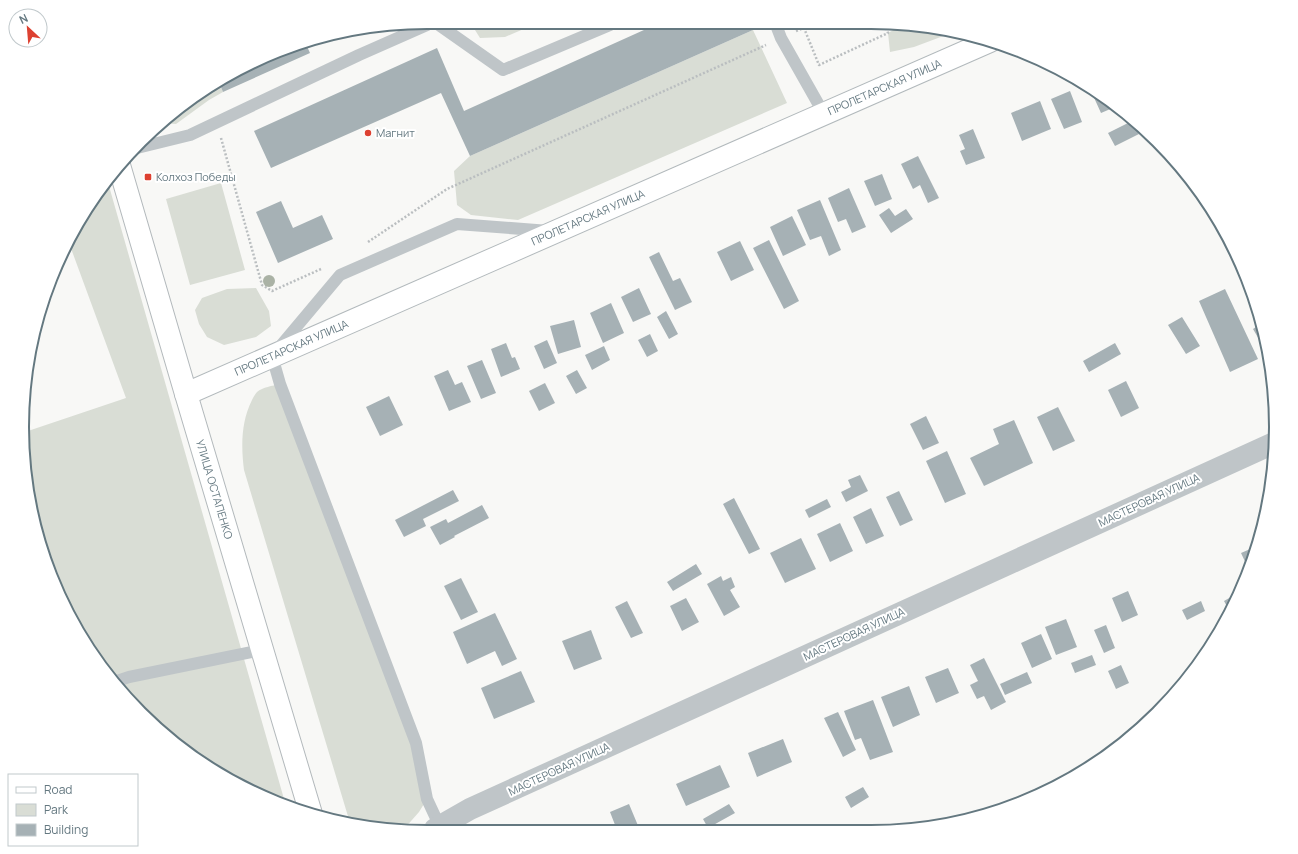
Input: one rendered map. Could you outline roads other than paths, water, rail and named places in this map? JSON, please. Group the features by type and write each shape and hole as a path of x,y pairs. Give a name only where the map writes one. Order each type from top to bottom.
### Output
{"street":[{"name":"ПРОЛЕТАРСКАЯ УЛИЦА","path":"186,394 981,45"},
{"name":"УЛИЦА ОСТАПЕНКО","path":"121,173 309,807"},
{"name":"МАСТЕРОВАЯ УЛИЦА","path":"444,825 470,809 1268,446"}],"lane":[{"path":"146,146 190,135 359,54 419,29"},
{"path":"442,29 503,70 603,29"},
{"path":"777,29 824,114"},
{"path":"438,825 427,799 416,743 280,384 272,356 340,275 347,271 457,224 556,231"},
{"path":"121,680 262,650"}],"place":[{"name":"Магнит","path":"368,133"},
{"name":"Колхоз Победы","path":"148,177"}]}
